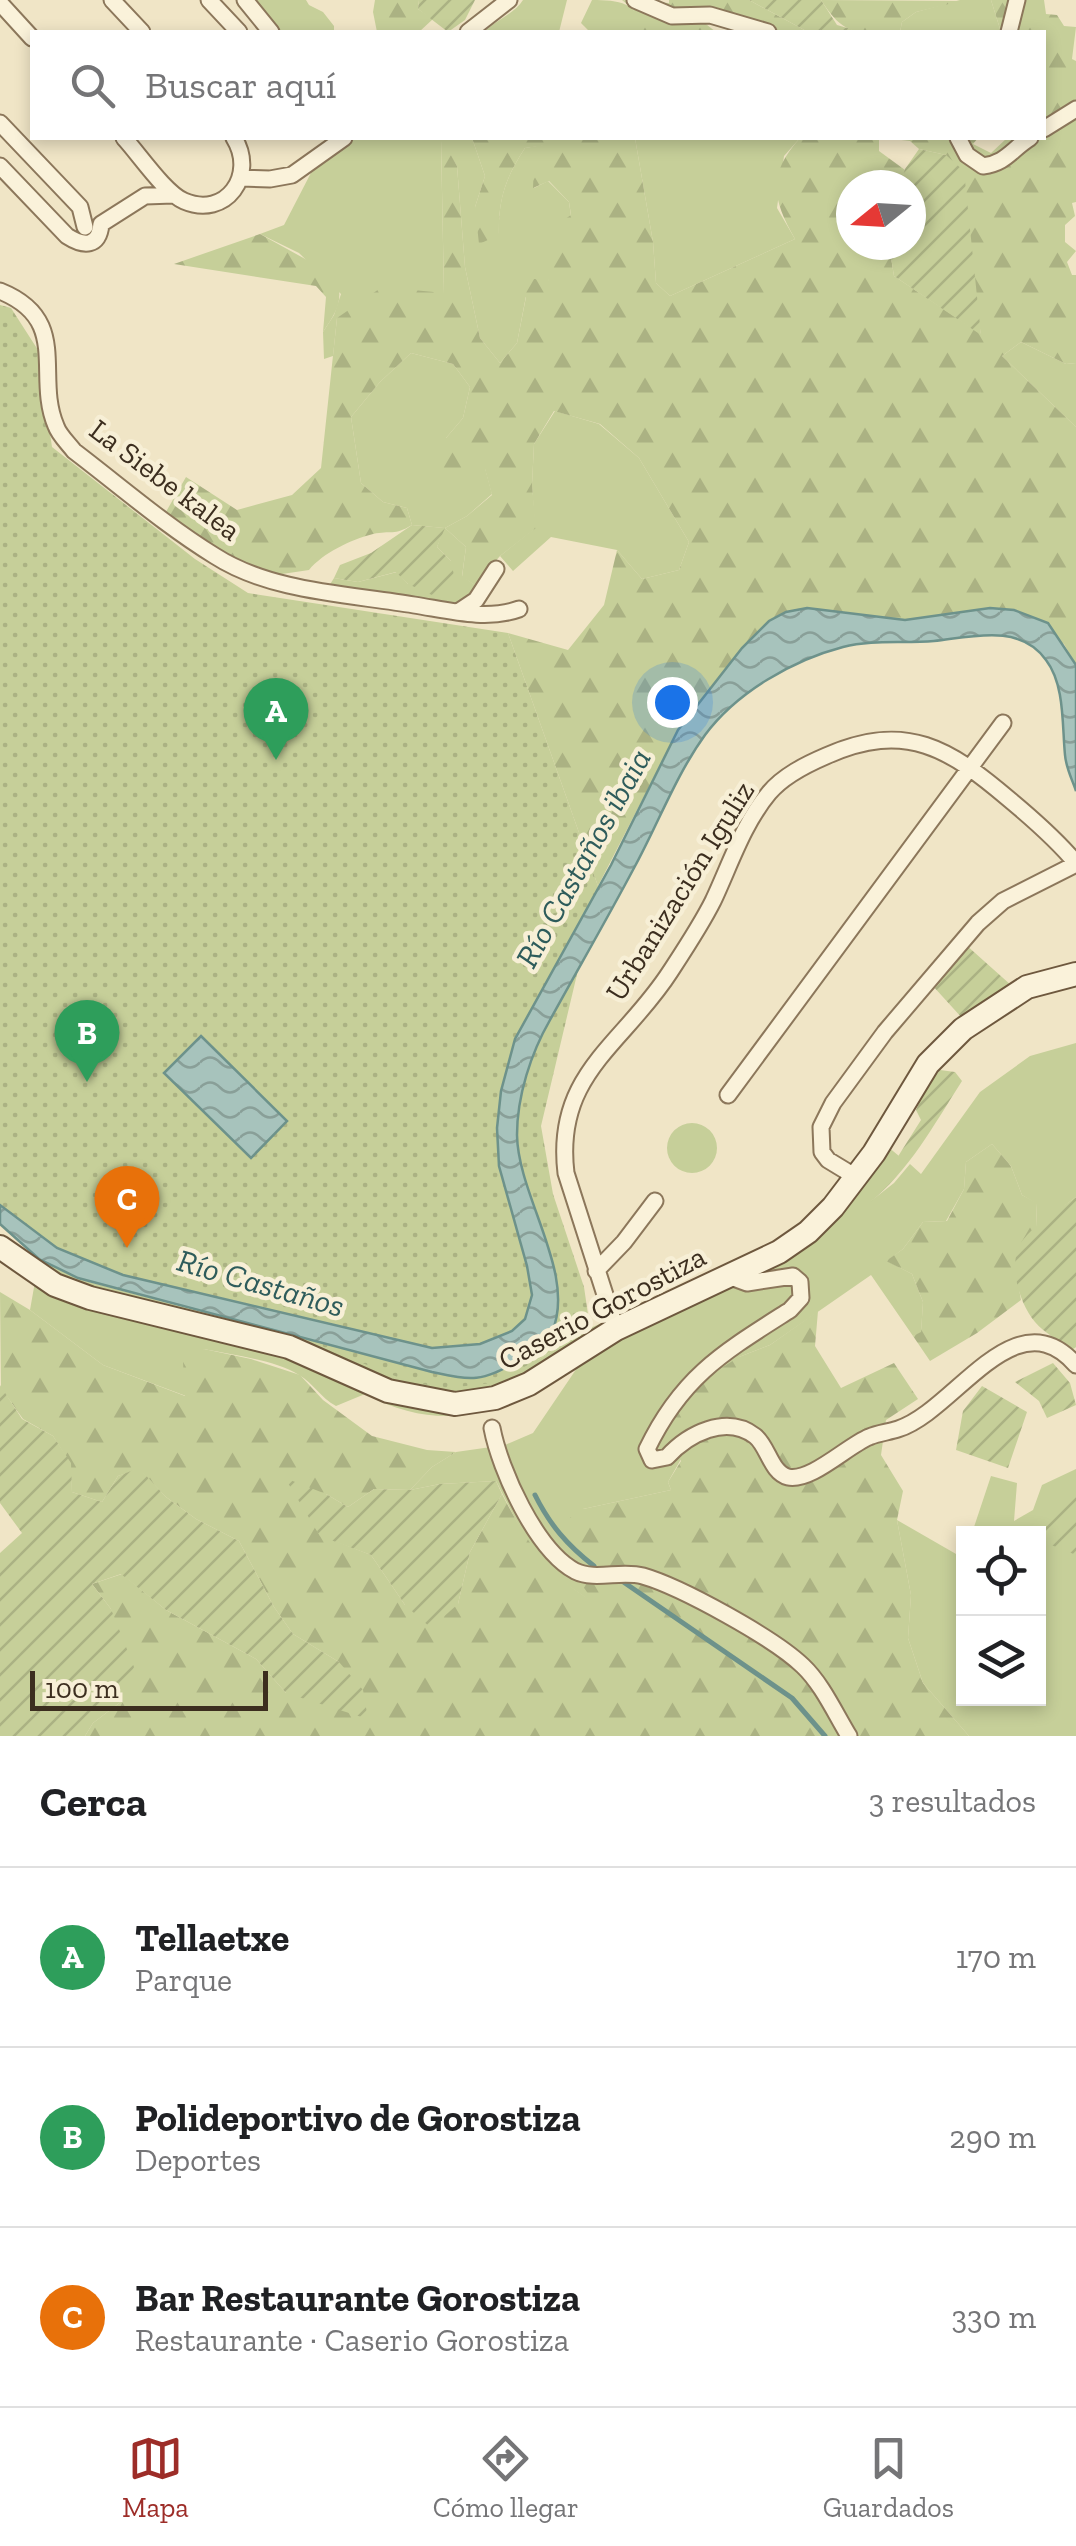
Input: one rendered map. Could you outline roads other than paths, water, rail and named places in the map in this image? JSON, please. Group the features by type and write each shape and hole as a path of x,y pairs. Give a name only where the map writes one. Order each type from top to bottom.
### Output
{"street":[{"path":"112,0 140,30"},
{"path":"209,0 236,30"},
{"path":"244,0 269,30"},
{"path":"471,30 509,0"},
{"path":"636,0 672,16 710,15 761,30"},
{"path":"1010,30 1017,0"},
{"path":"0,3 30,36"},
{"path":"240,30 256,14"},
{"path":"1046,128 1076,109"},
{"path":"0,123 80,207 84,227"},
{"path":"126,140 174,195"},
{"path":"0,166 78,244 90,244 96,240 101,224 145,196 174,195 198,205 215,203 233,192 244,165 235,140"},
{"path":"241,178 292,175 341,140"},
{"path":"959,140 966,155 983,166 999,164 1028,140"},
{"name":"La Siebe kalea","path":"0,291 26,308 45,332 50,408 56,430 74,451 216,558 262,578 458,612 493,615 519,609"},
{"path":"458,612 476,600 496,569"},
{"path":"728,1095 1003,723"},
{"name":"Urbanización Iguliz","path":"616,1329 566,1173 563,1148 570,1104 587,1072 669,974 711,905 749,822 770,791 801,767 836,752 874,743 915,742 946,751 972,768 1054,836 1076,864 1003,901 978,922 885,1032 833,1103 823,1121 820,1144 828,1160 856,1177"},
{"name":"Caserio Gorostiza","path":"0,1247 55,1286 289,1347 388,1391 454,1404 496,1398 529,1384 616,1329 780,1252 808,1232 856,1177 928,1064 963,1029 1027,987 1076,974"},
{"path":"596,1270 656,1201"},
{"path":"728,1276 747,1283 793,1276 800,1282 801,1298 790,1310 698,1374 679,1393 647,1449 652,1460 668,1457 680,1442 699,1432 720,1427 757,1437 779,1472 788,1477 799,1476 818,1470 833,1456 870,1437 918,1422 982,1366 1019,1345 1050,1342 1076,1365"},
{"path":"492,1428 504,1470 546,1547 559,1560 578,1573 637,1574 673,1585 778,1647 803,1666 849,1736"}],"water":[{"path":"807,608 905,620 990,608 1014,610 1048,623 1076,665 1076,791 1066,760 1057,681 1035,648 1009,637 979,635 843,647 786,669 718,719 685,766 543,1033 526,1075 519,1105 520,1159 552,1261 558,1309 552,1332 537,1349 485,1376 468,1378 432,1372 78,1278 39,1259 0,1224 0,1205 57,1248 123,1275 432,1348 480,1344 512,1331 525,1319 532,1295 499,1166 497,1128 501,1091 515,1039 611,865 678,730 742,648 769,621 786,612"},
{"path":"201,1036 287,1121 251,1158 164,1073"}],"waterway":[{"path":"535,1495 560,1534 594,1566"},
{"path":"622,1581 792,1698 825,1736"}],"place":[{"name":"Tellaetxe","path":"276,760"},
{"name":"Polideportivo de Gorostiza","path":"87,1082"},
{"name":"Bar Restaurante Gorostiza","path":"127,1248"}],"water label":[{"name":"Río Castaños ibaia","path":"583,858"},
{"name":"Río Castaños","path":"261,1283"}]}
